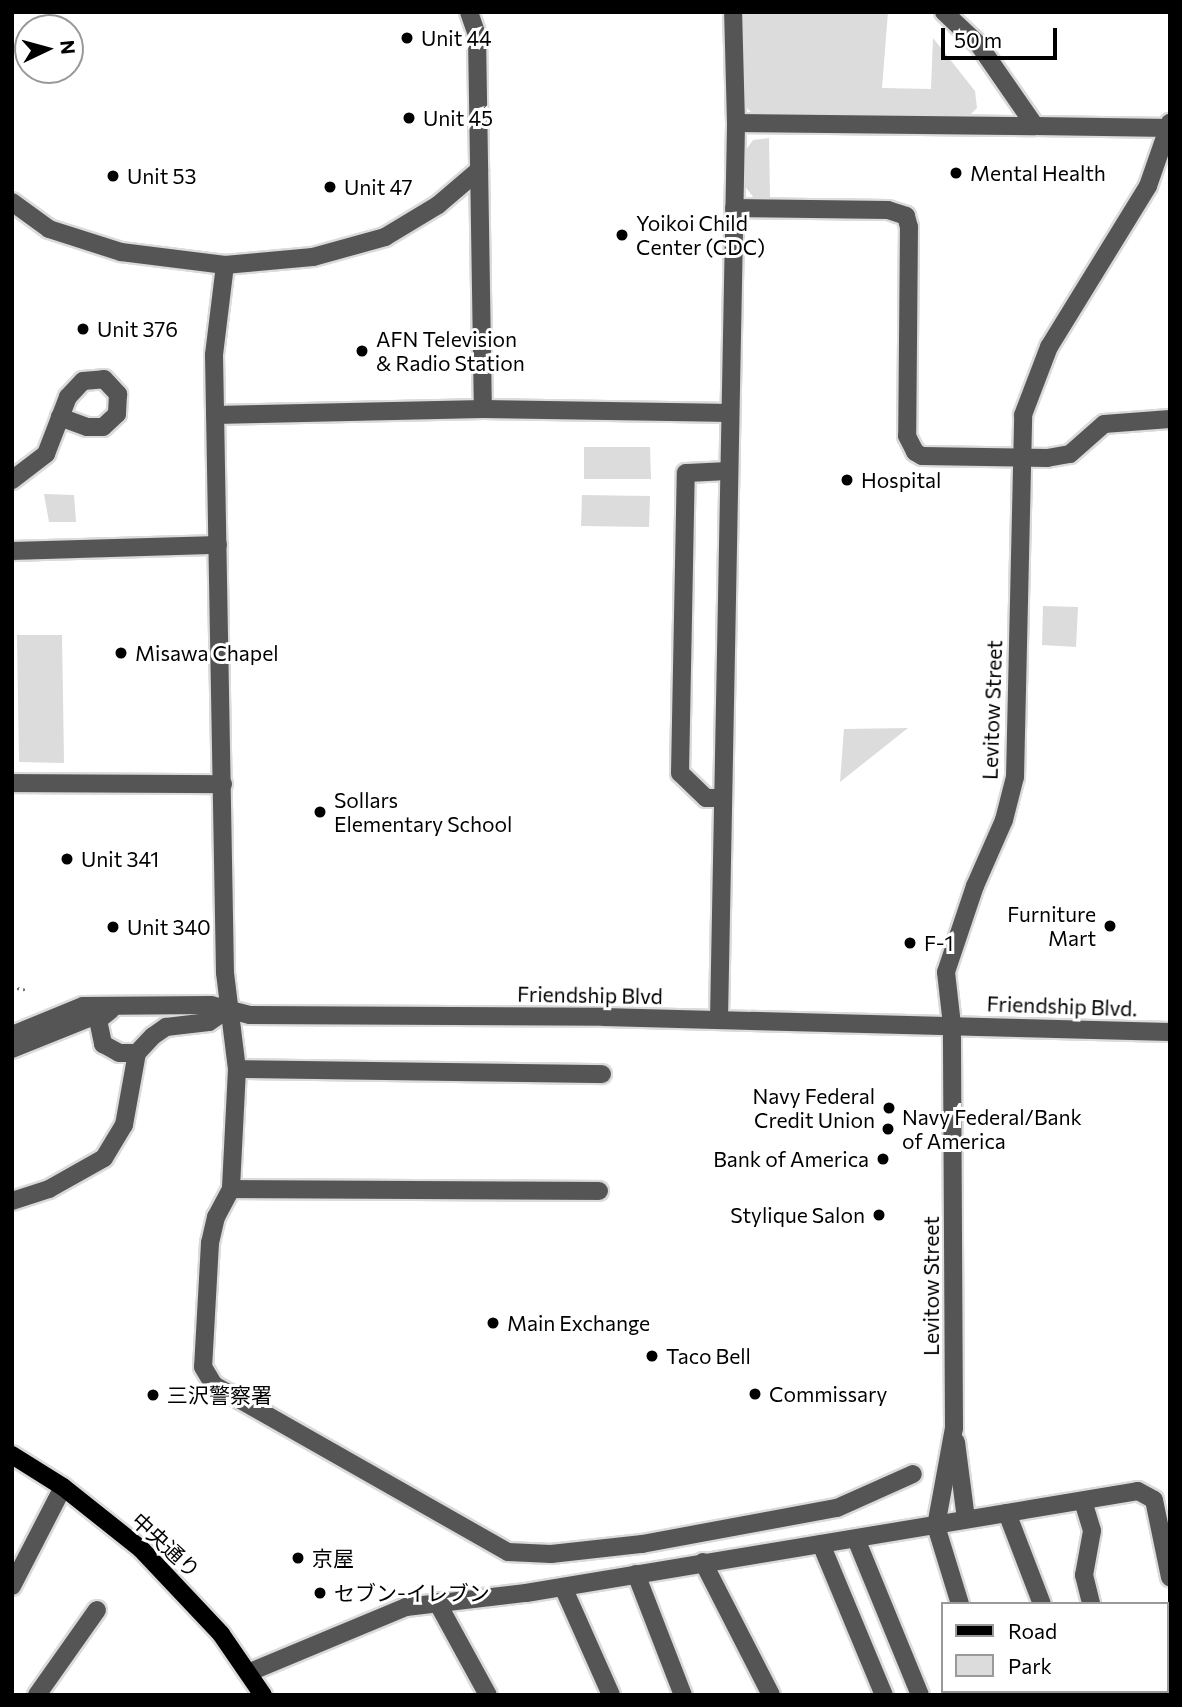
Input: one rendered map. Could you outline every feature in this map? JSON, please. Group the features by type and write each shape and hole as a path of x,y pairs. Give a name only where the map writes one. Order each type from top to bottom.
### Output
{"main road":[{"name":"中央通り","path":"12,1455 63,1487 130,1540 184,1592 250,1672 263,1695"}],"street":[{"path":"469,12 477,35 483,409"},
{"path":"719,1019 736,123 733,12"},
{"path":"944,12 979,45 1035,125"},
{"path":"736,123 1169,127"},
{"name":"Levitow Street","path":"936,1526 954,1428 953,1025 946,972 975,886 1004,820 1015,777 1023,415 1031,386 1049,347 1148,186 1169,127"},
{"path":"12,202 50,229 121,252 225,265 313,257 385,237 438,205 479,170"},
{"path":"734,208 902,213 909,227 908,442 922,456 1022,458 1070,454 1104,424 1170,419"},
{"path":"225,265 214,355 228,1009 237,1069 231,1189 216,1217 210,1243 203,1367 215,1385 508,1552 551,1554 642,1544 837,1508 913,1474"},
{"path":"215,415 483,409 730,413"},
{"path":"12,480 46,454 60,417"},
{"path":"722,798 706,798 680,773 686,473 729,471"},
{"path":"12,551 218,545"},
{"path":"12,783 223,785"},
{"name":"Friendship Blvd","path":"17,1043 83,1006 112,1010 228,1009 250,1015 719,1019 953,1025"},
{"path":"12,1187 20,1200 104,1158 119,1138 137,1053 166,1027 209,1022 228,1009"},
{"path":"112,1010 98,1020 103,1044 119,1052 137,1053"},
{"path":"17,1043 53,1033 86,1017 112,1010"},
{"name":"Friendship Blvd.","path":"953,1025 1170,1031"},
{"path":"237,1069 602,1074"},
{"path":"231,1189 599,1191"},
{"path":"954,1428 966,1520"},
{"path":"12,1586 63,1487"},
{"path":"250,1672 373,1618 437,1602 564,1587 703,1562 1146,1492 1160,1518 1170,1577"},
{"path":"1083,1501 1092,1531 1084,1574 1091,1602"},
{"path":"1007,1513 1041,1602"},
{"path":"936,1526 959,1602"},
{"path":"856,1539 920,1695"},
{"path":"821,1544 884,1695"},
{"path":"703,1562 771,1695"},
{"path":"636,1574 683,1695"},
{"path":"564,1587 611,1695"},
{"path":"437,1602 488,1695"},
{"path":"37,1695 97,1611"}],"path":[{"path":"12,987 27,990"}],"green space":[{"path":"741,12 888,12 882,88 931,89 933,38 975,91 977,108 968,117 753,114 742,103"},
{"path":"769,138 770,197 754,198 743,184 743,154 753,140"},
{"path":"584,447 650,447 651,479 584,479"},
{"path":"44,494 74,495 76,522 49,522"},
{"path":"582,495 650,496 649,527 581,526"},
{"path":"1043,606 1078,607 1076,647 1042,645"},
{"path":"17,635 62,635 64,763 19,762"},
{"path":"908,728 840,782 844,729"}],"place":[{"name":"Unit 44","path":"407,38"},
{"name":"Unit 45","path":"409,118"},
{"name":"Mental Health","path":"956,173"},
{"name":"Unit 53","path":"113,176"},
{"name":"Unit 47","path":"330,187"},
{"name":"Yoikoi Child Center (CDC)","path":"622,235"},
{"name":"Unit 376","path":"83,329"},
{"name":"AFN Television & Radio Station","path":"362,351"},
{"name":"Hospital","path":"847,480"},
{"name":"Misawa Chapel","path":"121,653"},
{"name":"Sollars Elementary School","path":"320,812"},
{"name":"Unit 341","path":"67,859"},
{"name":"Furniture Mart","path":"1110,926"},
{"name":"Unit 340","path":"113,927"},
{"name":"F-1","path":"910,943"},
{"name":"Navy Federal Credit Union","path":"889,1108"},
{"name":"Navy Federal/Bank of America","path":"888,1129"},
{"name":"Bank of America","path":"883,1159"},
{"name":"Stylique Salon","path":"879,1215"},
{"name":"Main Exchange","path":"493,1323"},
{"name":"Taco Bell","path":"652,1356"},
{"name":"Commissary","path":"755,1394"},
{"name":"三沢警察署","path":"153,1395"},
{"name":"京屋","path":"298,1558"},
{"name":"セブン-イレブン","path":"320,1593"}]}
